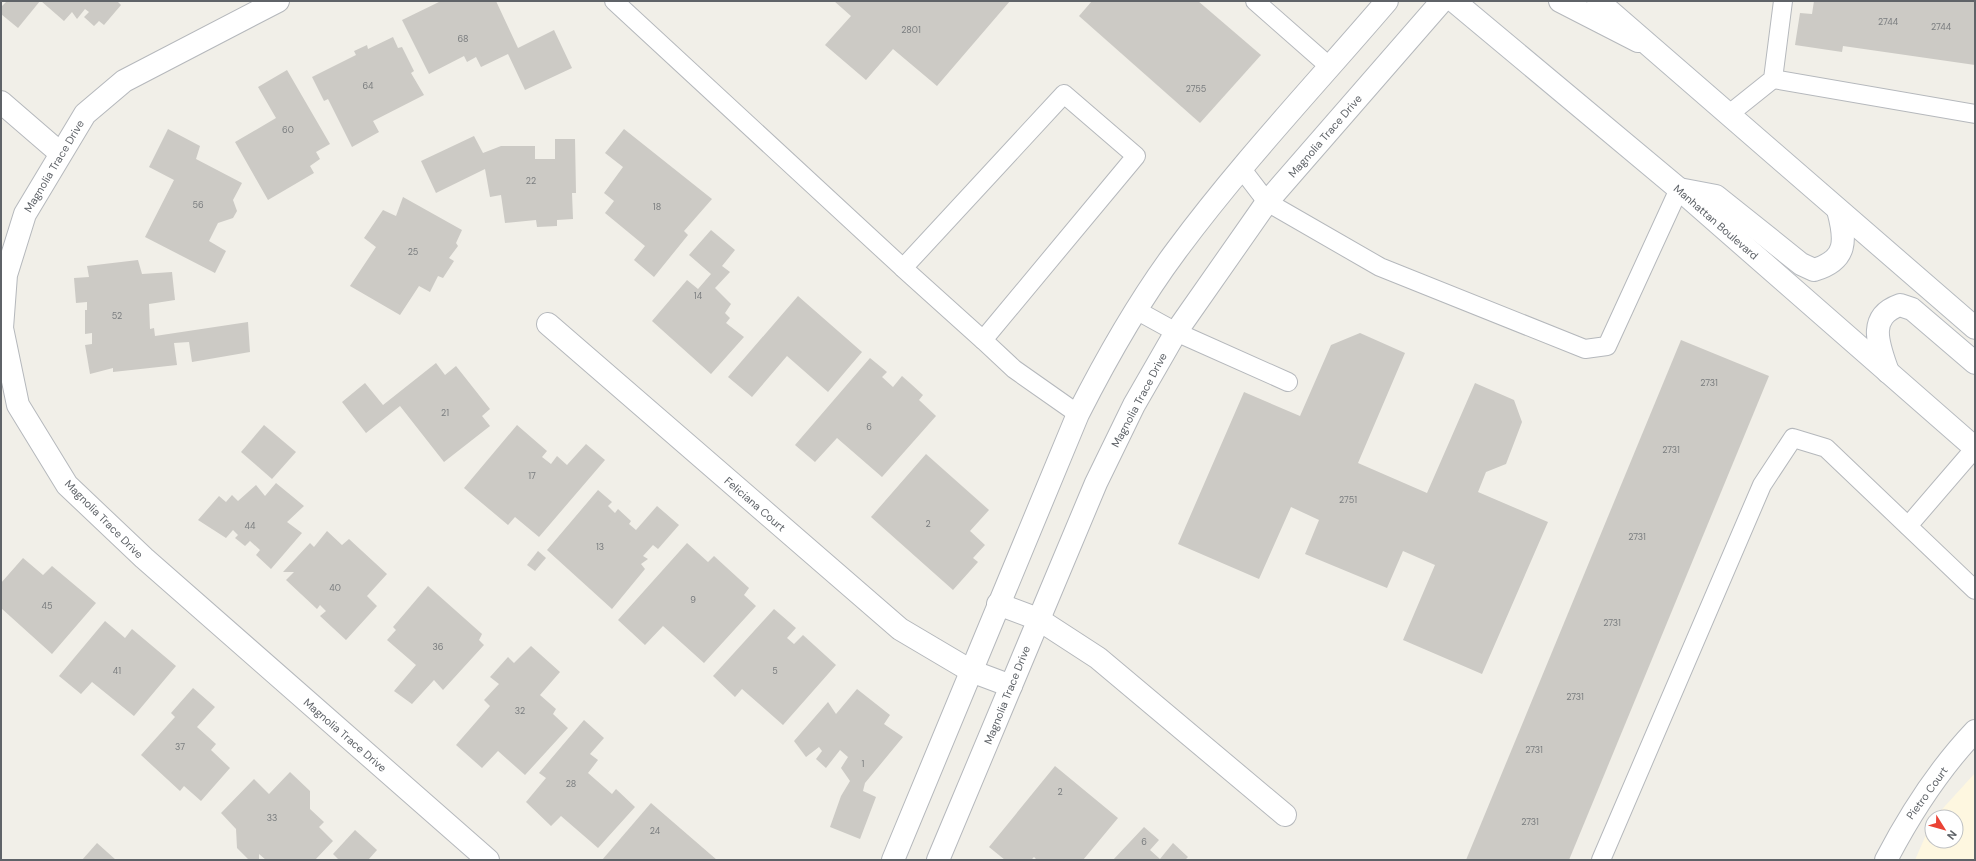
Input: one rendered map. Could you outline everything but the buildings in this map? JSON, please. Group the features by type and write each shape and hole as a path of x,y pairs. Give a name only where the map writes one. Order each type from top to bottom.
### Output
{"street":[{"name":"Magnolia Trace Drive","path":"278,1 124,81 85,114 60,152 25,214 6,275 2,328 18,405 67,485 144,558 488,860"},
{"path":"893,860 1078,414 1110,352 1136,310 1176,251 1241,168 1387,1"},
{"name":"Magnolia Trace Drive","path":"938,860 1096,483 1134,405 1176,332 1267,202 1442,1"},
{"name":"Manhattan Boulevard","path":"1454,1 1679,190 1975,448"},
{"path":"1560,1 1653,49"},
{"path":"1598,1 1975,328"},
{"path":"1,102 60,152"},
{"path":"1679,190 1716,196 1801,264 1814,270 1826,267 1836,259 1842,248 1844,234 1838,210"},
{"path":"1888,372 1878,345 1878,330 1881,318 1889,309 1900,305 1912,309 1975,363"},
{"name":"Feliciana Court","path":"548,324 888,620 900,629 971,671 1011,686"},
{"path":"998,604 1038,619 1098,658 1286,815"},
{"name":"Pietro Court","path":"1886,860 1910,817 1933,783 1975,731"}],"lane":[{"path":"614,1 1014,369 1078,414"},
{"path":"1255,1 1330,67"},
{"path":"1728,115 1773,79 1783,1"},
{"path":"1773,79 1975,114"},
{"path":"903,268 1064,94 1136,156 983,340"},
{"path":"1241,168 1267,202 1380,267 1585,349 1607,346 1679,190"},
{"path":"1136,310 1176,332 1288,382"},
{"path":"1601,860 1762,485 1793,438 1826,448 1975,590"},
{"path":"1908,526 1975,448"}],"shaded area":[{"path":"1975,773 1975,860 1915,860 1924,839 1924,849 1964,849 1964,809 1942,809"}]}
